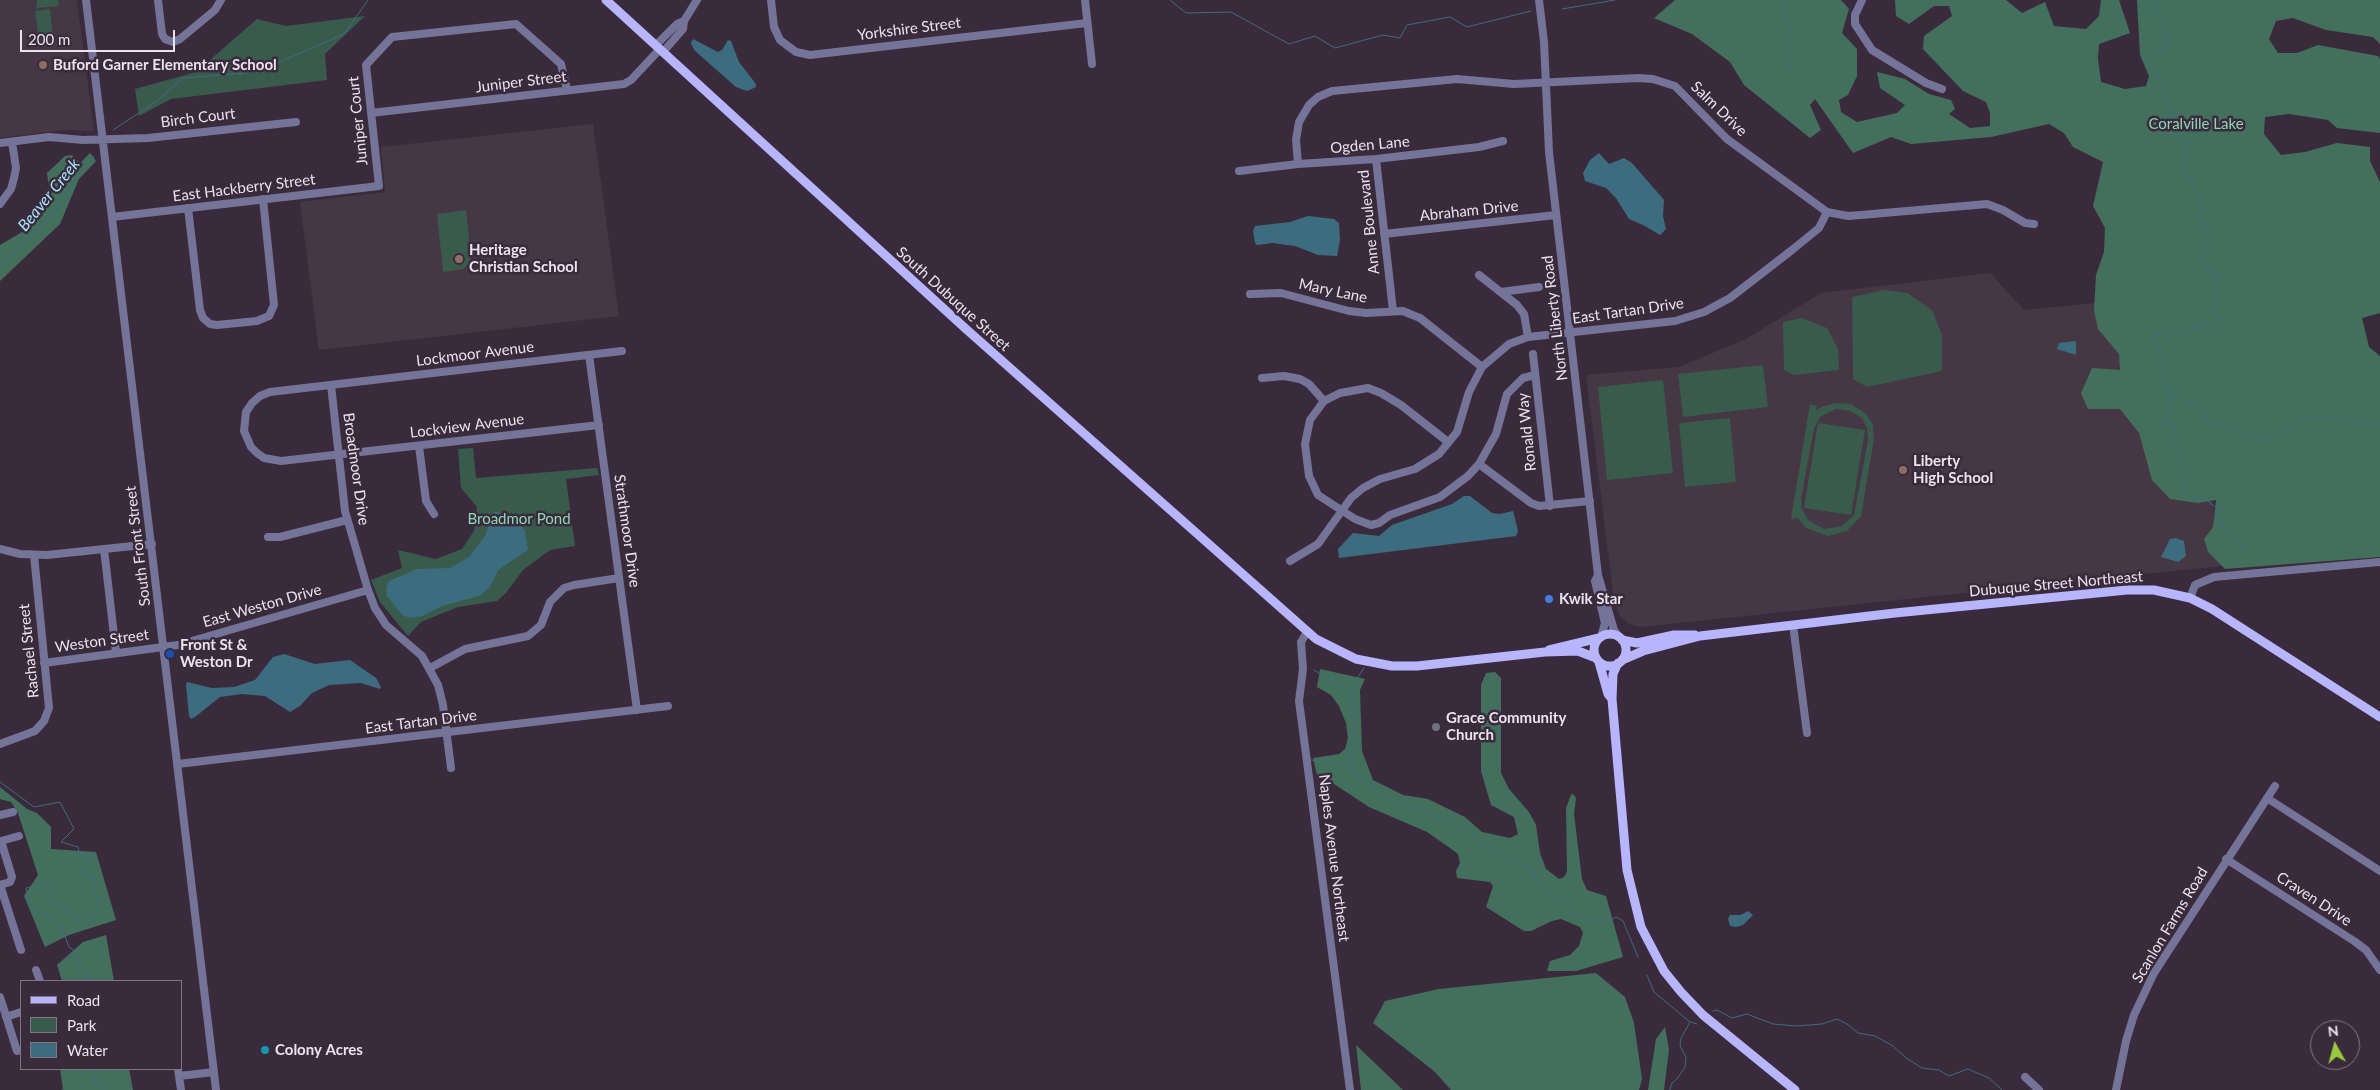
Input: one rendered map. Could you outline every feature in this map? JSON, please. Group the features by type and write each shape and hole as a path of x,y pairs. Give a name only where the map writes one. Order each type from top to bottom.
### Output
{"main road":[{"name":"South Dubuque Street","path":"606,0 966,329 1307,632"},
{"name":"Dubuque Street Northeast","path":"1621,638 1637,643 1674,636 1700,636 2127,590 2154,590 2190,598 2222,615 2380,717"},
{"path":"1307,632 1344,655 1366,662 1392,666 1417,666 1545,652 1578,651 1609,666 1620,662"},
{"path":"1545,652 1562,645 1610,634 1621,638 1626,648 1613,674 1612,699 1627,870 1635,910 1647,941 1664,971 1693,1005 1795,1090"},
{"name":"Dubuque Street Northeast","path":"1620,662 1643,651 1700,636"},
{"path":"1600,637 1594,647 1608,694 1612,699"}],"street":[{"name":"South Front Street","path":"86,0 216,1090"},
{"path":"158,0 162,34 168,41 173,42 180,39 215,10 221,0"},
{"name":"Juniper Street","path":"371,113 628,83 659,49 677,24 684,21 697,0"},
{"name":"Yorkshire Street","path":"771,0 774,27 780,40 796,52 810,55 1087,23"},
{"path":"1085,0 1092,64"},
{"name":"North Liberty Road","path":"1539,0 1545,58 1549,152 1598,575 1614,630 1621,638"},
{"path":"1862,0 1855,14 1855,24 1872,50 1926,83 1942,89"},
{"name":"Juniper Court","path":"379,186 366,65 392,37 516,24 561,64 567,90"},
{"name":"Salm Drive","path":"1298,164 1296,140 1299,122 1309,105 1332,91 1457,79 1514,84 1546,84 1638,78 1653,79 1675,86 1727,138 1827,212 1848,216 1987,204 2003,210 2025,223 2034,224"},
{"name":"Birch Court","path":"0,144 49,137 83,140 148,138 296,122"},
{"name":"Ogden Lane","path":"1239,171 1298,164 1376,160 1480,147 1503,141"},
{"path":"0,204 11,189 16,168 12,142"},
{"name":"Anne Boulevard","path":"1376,160 1392,311"},
{"name":"East Hackberry Street","path":"112,217 379,186"},
{"path":"188,208 200,310 202,318 210,324 217,326 257,321 269,316 274,305 262,199"},
{"name":"East Tartan Drive","path":"1290,561 1318,544 1342,509 1363,488 1427,463 1439,454 1461,423 1469,392 1482,367 1509,344 1528,337 1675,321 1704,312 1730,298 1806,239 1819,228 1827,212"},
{"name":"Abraham Drive","path":"1384,234 1556,215"},
{"path":"1479,275 1517,305 1524,314 1528,337"},
{"path":"1501,292 1539,288"},
{"name":"Mary Lane","path":"1250,294 1281,293 1349,311 1403,311 1420,318 1482,367"},
{"name":"Lockmoor Avenue","path":"339,455 273,461 257,453 251,446 244,431 246,412 260,396 270,392 622,351"},
{"name":"Ronald Way","path":"1533,354 1550,506"},
{"name":"Strathmoor Drive","path":"589,355 637,710"},
{"path":"1448,442 1401,405 1381,393 1368,388 1355,389 1340,393 1324,401 1310,420 1306,431 1305,444 1309,476 1318,495 1364,524 1379,523 1390,515 1440,496 1455,487 1479,464 1496,434 1507,394 1523,378 1534,375"},
{"path":"1262,378 1292,376 1300,378 1309,384 1324,401"},
{"name":"Broadmoor Drive","path":"331,385 347,520 368,590 375,608 386,625 415,649 430,668 442,694 451,768"},
{"name":"Lockview Avenue","path":"339,455 599,425"},
{"path":"419,446 426,501 434,514"},
{"path":"1479,464 1531,503 1550,506 1590,501"},
{"path":"268,536 280,538 347,520"},
{"path":"0,549 34,555 152,544"},
{"path":"104,549 116,653"},
{"name":"Rachael Street","path":"0,744 28,734 44,721 49,701 34,555"},
{"path":"2190,598 2195,585 2210,578 2380,562"},
{"name":"North Liberty Road","path":"1598,575 1595,581 1605,623 1600,637"},
{"path":"430,668 465,649 528,636 541,625 550,602 564,588 619,578"},
{"name":"East Weston Drive","path":"164,647 368,590"},
{"path":"1793,625 1807,733"},
{"name":"Naples Avenue Northeast","path":"1307,632 1301,642 1303,669 1299,701 1350,1090"},
{"name":"Weston Street","path":"44,663 164,647"},
{"name":"East Tartan Drive","path":"178,764 668,706"},
{"name":"Scanlon Farms Road","path":"2116,1090 2126,1040 2140,1001 2154,972 2275,786"},
{"path":"2267,798 2380,871"},
{"path":"0,816 13,812"},
{"path":"19,836 1,841 12,877 10,882 0,885 21,950"},
{"name":"Craven Drive","path":"2226,859 2354,941 2366,950 2380,970"},
{"path":"36,970 40,980"},
{"path":"0,997 17,1051"},
{"path":"6,1017 20,1012"},
{"path":"181,1090 179,1072 214,1072"},
{"path":"2025,1077 2039,1090"}],"shaded area":[{"name":"Buford Garner Elementary School","path":"0,0 77,0 94,131 66,130 0,138"},
{"name":"Heritage Christian School","path":"593,124 619,316 319,350 300,202 385,192 381,147"},
{"name":"Liberty High School","path":"1990,273 2024,310 2186,294 2221,566 1641,627 1629,624 1620,616 1614,601 1586,375 1679,367 1746,339 1821,293"}],"green space":[{"path":"37,0 58,0 59,6 36,8"},
{"name":"Coralville Lake","path":"1675,0 1841,0 1849,9 1842,33 1857,49 1857,76 1848,95 1839,100 1841,112 1857,122 1897,113 1905,105 1880,88 1877,72 1905,79 1929,94 1951,100 1955,109 1949,114 1970,128 1990,126 1990,113 1986,102 1963,91 1923,49 1924,36 1952,16 1949,6 1934,6 1909,24 1896,16 1895,0 2006,0 2022,13 2045,2 2054,26 2086,29 2099,16 2101,0 2119,0 2130,33 2099,44 2098,59 2101,82 2125,89 2146,86 2149,76 2140,55 2137,0 2380,0 2380,44 2373,37 2326,30 2293,18 2276,21 2269,39 2278,53 2297,53 2318,45 2378,56 2380,59 2380,133 2337,128 2328,120 2289,114 2265,117 2264,134 2281,155 2305,152 2337,143 2370,147 2370,161 2380,182 2380,313 2362,318 2369,347 2380,356 2380,557 2225,569 2208,552 2204,539 2213,527 2216,500 2198,503 2170,499 2152,480 2139,433 2120,409 2088,409 2081,393 2092,368 2120,370 2119,354 2098,329 2094,311 2096,275 2104,252 2105,228 2093,206 2103,162 2073,147 2064,133 2049,124 1991,137 1911,144 1891,137 1853,153 1815,99 1810,105 1821,130 1810,138 1744,85 1730,62 1692,34 1654,18"},
{"path":"50,9 53,38 39,41 35,11"},
{"path":"365,16 325,54 327,80 171,99 139,116 135,89 196,72 257,19 286,26"},
{"path":"90,153 96,161 79,179 60,224 0,281 0,245 34,225 35,213 42,195 49,188 47,173 65,156 72,155 80,163"},
{"path":"466,210 471,256 468,265 463,269 443,272 437,214"},
{"path":"1884,290 1907,293 1932,310 1942,335 1942,371 1867,387 1853,379 1852,297"},
{"path":"1802,318 1827,328 1838,349 1839,370 1794,375 1784,370 1783,322"},
{"path":"1763,365 1768,407 1683,417 1678,374"},
{"path":"1663,380 1673,473 1607,480 1598,387"},
{"path":"1835,403 1851,404 1866,414 1873,425 1874,439 1861,516 1847,531 1828,536 1806,528 1798,518 1791,519 1810,404 1817,406 1816,411 1821,407","holes":["1836,409 1850,411 1862,418 1867,428 1868,440 1854,515 1842,526 1824,529 1808,520 1802,509 1801,499 1814,428 1821,416"]},
{"path":"1730,418 1736,482 1685,487 1679,423"},
{"path":"1818,423 1865,430 1851,515 1804,508"},
{"name":"Broadmor Pond","path":"473,448 476,478 597,468 599,475 566,479 575,546 550,550 523,570 506,593 497,601 458,607 421,622 408,636 380,602 371,580 402,568 398,550 436,559 462,549 474,531 477,507 461,488 458,449"},
{"path":"1320,669 1365,679 1360,690 1362,751 1373,780 1403,795 1428,799 1465,817 1482,832 1510,838 1518,834 1514,817 1491,805 1481,771 1481,685 1486,673 1495,672 1501,678 1501,773 1509,789 1529,812 1536,825 1540,853 1546,869 1559,879 1564,877 1567,872 1566,808 1571,795 1573,794 1576,798 1574,814 1582,879 1587,890 1606,896 1623,957 1576,971 1547,971 1550,961 1570,955 1579,946 1583,933 1580,927 1561,919 1531,931 1524,931 1486,907 1493,886 1490,882 1457,878 1456,871 1460,863 1458,854 1450,848 1427,832 1369,807 1325,778 1318,779 1313,758 1339,754 1345,749 1348,738 1346,723 1339,706 1331,695 1317,687"},
{"path":"0,787 27,809 37,813 51,827 51,849 96,852 116,920 69,935 45,947 24,896 38,875 18,813 11,802 0,799"},
{"path":"106,935 114,980 62,980 57,965 83,942"},
{"path":"1596,973 1625,997 1634,1023 1642,1079 1639,1090 1451,1090 1435,1072 1373,1023 1385,1001 1439,989"},
{"path":"1665,1027 1669,1050 1664,1090 1648,1090 1656,1039"},
{"path":"1356,1045 1403,1090 1361,1090"},
{"path":"60,1070 129,1070 133,1090 61,1090 63,1089"}],"water":[{"path":"693,39 718,52 722,50 728,40 731,41 739,62 756,84 756,87 747,91 736,87 694,50 691,43"},
{"path":"1599,153 1609,164 1624,158 1632,163 1664,200 1663,216 1666,229 1660,235 1629,219 1616,198 1606,188 1585,181 1583,173 1590,160"},
{"path":"1308,216 1334,219 1339,223 1340,240 1337,256 1318,255 1295,246 1272,243 1257,245 1255,243 1253,231 1255,226 1290,222"},
{"path":"2076,341 2076,355 2057,349 2059,343"},
{"path":"1464,496 1470,496 1492,513 1500,514 1513,511 1518,531 1516,536 1339,558 1338,549 1353,533 1379,536 1392,525 1452,504"},
{"path":"494,511 514,518 525,531 528,550 498,570 490,587 479,596 442,606 422,616 410,618 402,615 387,596 386,588 389,581 417,569 450,568 469,557 485,536"},
{"path":"2176,538 2184,541 2186,556 2178,562 2161,557 2170,539"},
{"path":"284,654 315,664 350,660 376,678 381,687 380,689 361,683 329,685 312,693 300,706 290,712 265,696 242,694 220,697 191,719 189,716 187,682 212,688 234,687 255,680 273,657"},
{"path":"1748,911 1753,915 1743,925 1730,926 1728,919 1730,915 1741,915"}],"waterway":[{"name":"Beaver Creek","path":"113,130 154,103 183,78 257,72 344,34 368,0"},
{"path":"1170,0 1186,13 1231,12 1289,44 1315,36 1335,48 1383,35 1400,38 1407,25 1450,17 1467,27 1531,11"},
{"path":"1562,9 1615,0"},
{"path":"1783,0 1780,11 1793,30 1787,40 1789,68"},
{"path":"2160,0 2153,8 2153,15 2162,16 2166,22 2157,32 2164,37 2169,46 2145,58 2153,75 2161,82 2164,99 2171,107 2174,134 2186,137 2189,144 2182,161 2183,173 2191,179 2203,208 2199,218 2211,239 2201,261 2206,269 2216,273 2218,302 2213,308 2219,322 2217,329 2210,330 2204,321 2201,325 2186,332 2165,332 2153,337 2152,345 2161,349 2159,364 2171,396 2193,403 2205,413 2207,420 2257,437 2273,437 2286,427 2306,418 2325,416 2380,425"},
{"name":"Beaver Creek","path":"0,268 45,222 94,156"},
{"path":"2171,397 2171,410 2164,420 2164,426 2171,422 2174,428 2167,438 2175,440 2179,447 2175,455 2184,471 2181,484 2189,496 2205,499 2218,509 2219,524 2229,530 2243,548"},
{"path":"1364,668 1354,683 1352,693 1354,718 1350,765 1356,776 1366,778 1382,796 1466,828 1482,845 1531,870 1541,887 1558,901 1567,902 1575,915 1608,922 1616,917 1623,921 1638,957"},
{"path":"1314,670 1352,693"},
{"path":"1311,760 1350,765"},
{"path":"0,782 34,807 60,802 74,829 61,842 78,847 80,856 91,855 82,875 92,873 98,910 91,922 78,919 50,897 50,882 26,888 29,906 60,923 69,947 78,953 80,970 90,975 88,980"},
{"path":"1647,975 1654,992 1690,1022 1681,1038 1680,1046 1686,1057 1685,1067 1672,1083 1670,1090"},
{"path":"1713,1011 1717,1010 1732,1018 1747,1014 1773,1024 1796,1026 1822,1024 1837,1019 1858,1033 1875,1036 1893,1046 1906,1058 1922,1068 1939,1070 1949,1076 1968,1069 1989,1078 2002,1090"},
{"path":"1691,1022 1697,1024"},
{"path":"95,1070 93,1082 104,1086 101,1090"}],"place":[{"name":"Buford Garner Elementary School","path":"43,65"},
{"name":"Heritage Christian School","path":"459,259"},
{"name":"Liberty High School","path":"1903,470"},
{"name":"Kwik Star","path":"1549,599"},
{"name":"Front St & Weston Dr","path":"170,654"},
{"name":"Grace Community Church","path":"1436,727"},
{"name":"Colony Acres","path":"265,1050"}]}
